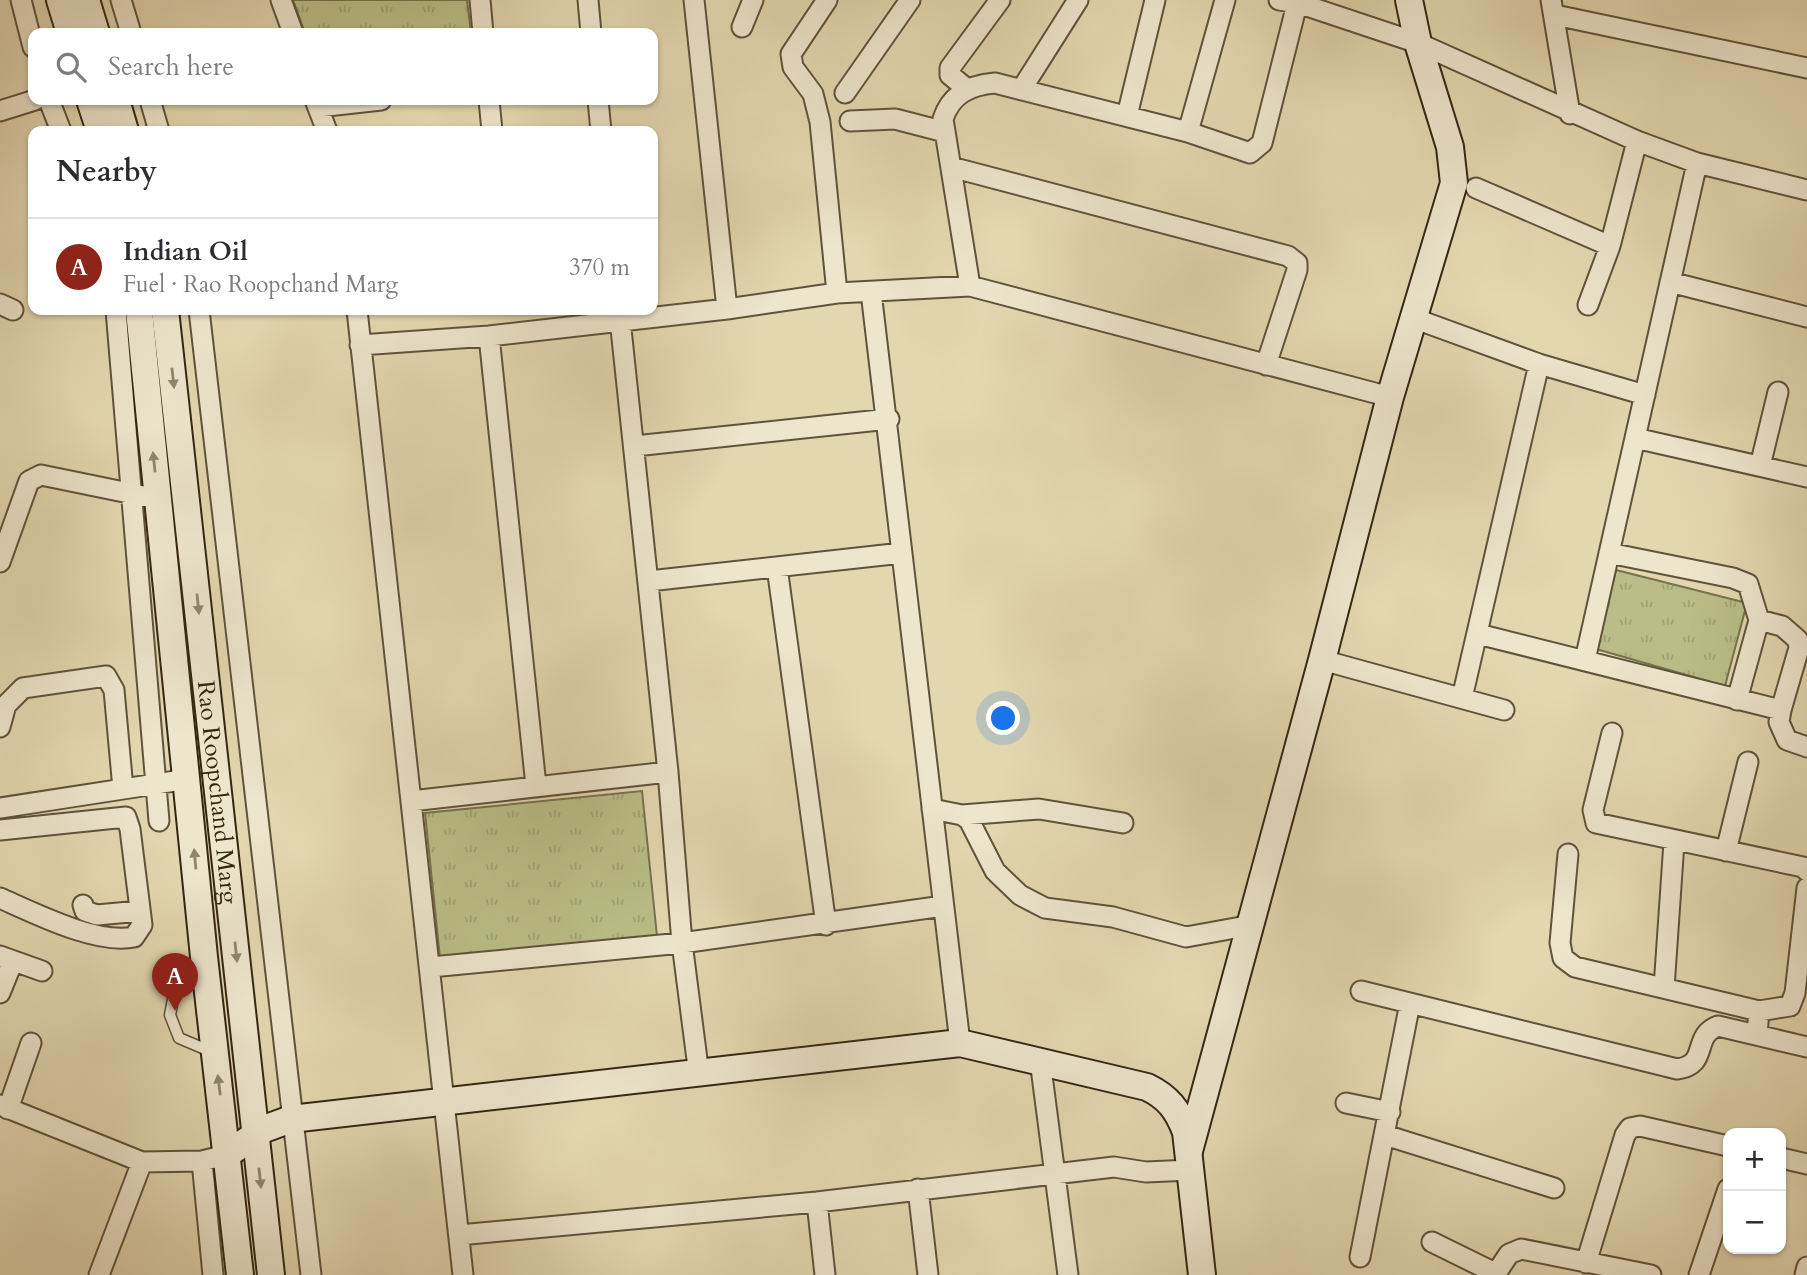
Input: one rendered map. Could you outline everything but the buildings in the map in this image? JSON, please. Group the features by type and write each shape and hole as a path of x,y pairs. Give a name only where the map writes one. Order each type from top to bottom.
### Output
{"street":[{"path":"20,0 28,29"},
{"path":"60,0 68,28"},
{"path":"86,0 94,28"},
{"path":"121,0 129,28"},
{"path":"281,0 291,28"},
{"path":"480,0 482,28"},
{"path":"588,0 591,28"},
{"path":"694,0 694,29 721,230 727,309"},
{"path":"742,27 754,0"},
{"path":"827,0 791,54 793,67 813,94 821,122 837,293"},
{"path":"845,93 910,0"},
{"path":"967,89 950,75 950,68 1000,0"},
{"path":"1021,90 1077,0"},
{"path":"1127,116 1155,0"},
{"path":"1188,132 1225,0"},
{"path":"1190,1161 1390,397 1455,174 1450,147 1418,43 1409,0"},
{"path":"970,286 943,119 947,106 967,89 995,83 1188,132 1243,152 1257,149 1262,143 1292,1 1418,43 1637,142 1697,163 1807,190"},
{"path":"1570,114 1553,8 1807,68"},
{"path":"0,111 28,102"},
{"path":"51,105 59,126"},
{"path":"92,105 98,126"},
{"path":"117,105 124,126"},
{"path":"151,105 158,126"},
{"path":"318,105 325,126"},
{"path":"489,105 492,126"},
{"path":"598,105 601,126"},
{"path":"850,121 895,119 945,132"},
{"path":"1588,305 1610,246 1637,142"},
{"path":"1585,660 1697,163"},
{"path":"951,167 1288,256 1297,263 1297,271 1266,365"},
{"path":"1476,188 1610,246"},
{"path":"1670,282 1807,317"},
{"path":"658,312 727,309 837,293 970,286 1390,397"},
{"path":"871,292 889,419 902,552 960,1043"},
{"path":"116,315 159,821"},
{"name":"Rao Roopchand Marg","path":"140,315 215,1053 214,1158 240,1275"},
{"name":"Rao Roopchand Marg","path":"166,315 271,1275"},
{"path":"200,315 311,1275"},
{"path":"357,315 463,1275"},
{"path":"360,345 489,336 614,315"},
{"path":"620,315 668,772 682,943 699,1075"},
{"path":"1413,318 1539,363 1645,395"},
{"path":"489,336 536,786"},
{"path":"1462,698 1539,363"},
{"path":"1760,466 1778,392"},
{"path":"635,446 889,419"},
{"path":"1635,438 1807,477"},
{"path":"0,562 29,481 34,477 41,475 158,499"},
{"path":"649,582 902,552"},
{"path":"1609,553 1743,580 1752,594 1759,620 1737,701"},
{"path":"777,567 826,925"},
{"path":"1759,620 1782,626 1800,635 1779,722 1787,740 1807,747"},
{"path":"1478,634 1781,710"},
{"path":"1322,660 1504,710"},
{"path":"0,727 6,705 23,688 106,676 114,690 123,789"},
{"path":"1612,733 1592,817 1596,823 1807,871"},
{"path":"1726,851 1748,762"},
{"path":"411,801 668,772"},
{"path":"0,808 188,779"},
{"path":"933,809 962,815 1039,809 1123,824"},
{"path":"962,815 968,820 995,871 1020,895 1045,908 1113,917 1186,937 1252,925"},
{"path":"0,830 125,817 130,829 140,931 134,937 125,939 94,934 0,898"},
{"path":"130,829 142,822 192,817"},
{"path":"1664,988 1674,842"},
{"path":"1568,855 1560,943 1563,958 1575,967 1759,1010 1790,1006 1801,995 1807,888"},
{"path":"83,905 85,911 97,915 140,911"},
{"path":"431,967 682,943 826,925 943,906"},
{"path":"0,993 6,958 42,971"},
{"path":"1361,991 1677,1069 1688,1068 1697,1061 1703,1036 1718,1026 1807,1047"},
{"path":"1707,998 1705,1006 1710,1029"},
{"path":"1360,1257 1410,1003"},
{"path":"1758,1035 1759,1010"},
{"path":"31,1043 4,1107 142,1163 214,1158 291,1119 444,1099 699,1075 960,1043 1040,1060 1147,1087 1163,1094 1180,1116 1190,1161 1202,1275"},
{"path":"1040,1060 1068,1275"},
{"path":"1346,1103 1390,1112"},
{"path":"1586,1264 1625,1135 1630,1128 1640,1126 1723,1145"},
{"path":"1385,1135 1554,1188"},
{"path":"213,1275 214,1158"},
{"path":"1786,1159 1807,1164"},
{"path":"458,1235 817,1202 1114,1167 1146,1172 1190,1161"},
{"path":"99,1275 142,1163"},
{"path":"918,1189 928,1275"},
{"path":"1699,1275 1727,1191"},
{"path":"817,1202 825,1275"},
{"path":"1432,1242 1495,1274 1509,1254 1521,1249 1651,1275"},
{"path":"1805,1275 1807,1267"}],"lane":[{"path":"206,972 174,994 170,1015 179,1038 215,1053"}],"green space":[{"path":"293,0 467,0 470,28 303,28"},
{"path":"1616,570 1747,603 1725,686 1596,649"},
{"path":"642,791 657,936 440,958 425,813"}],"place":[{"name":"Indian Oil","path":"175,1011"}]}
